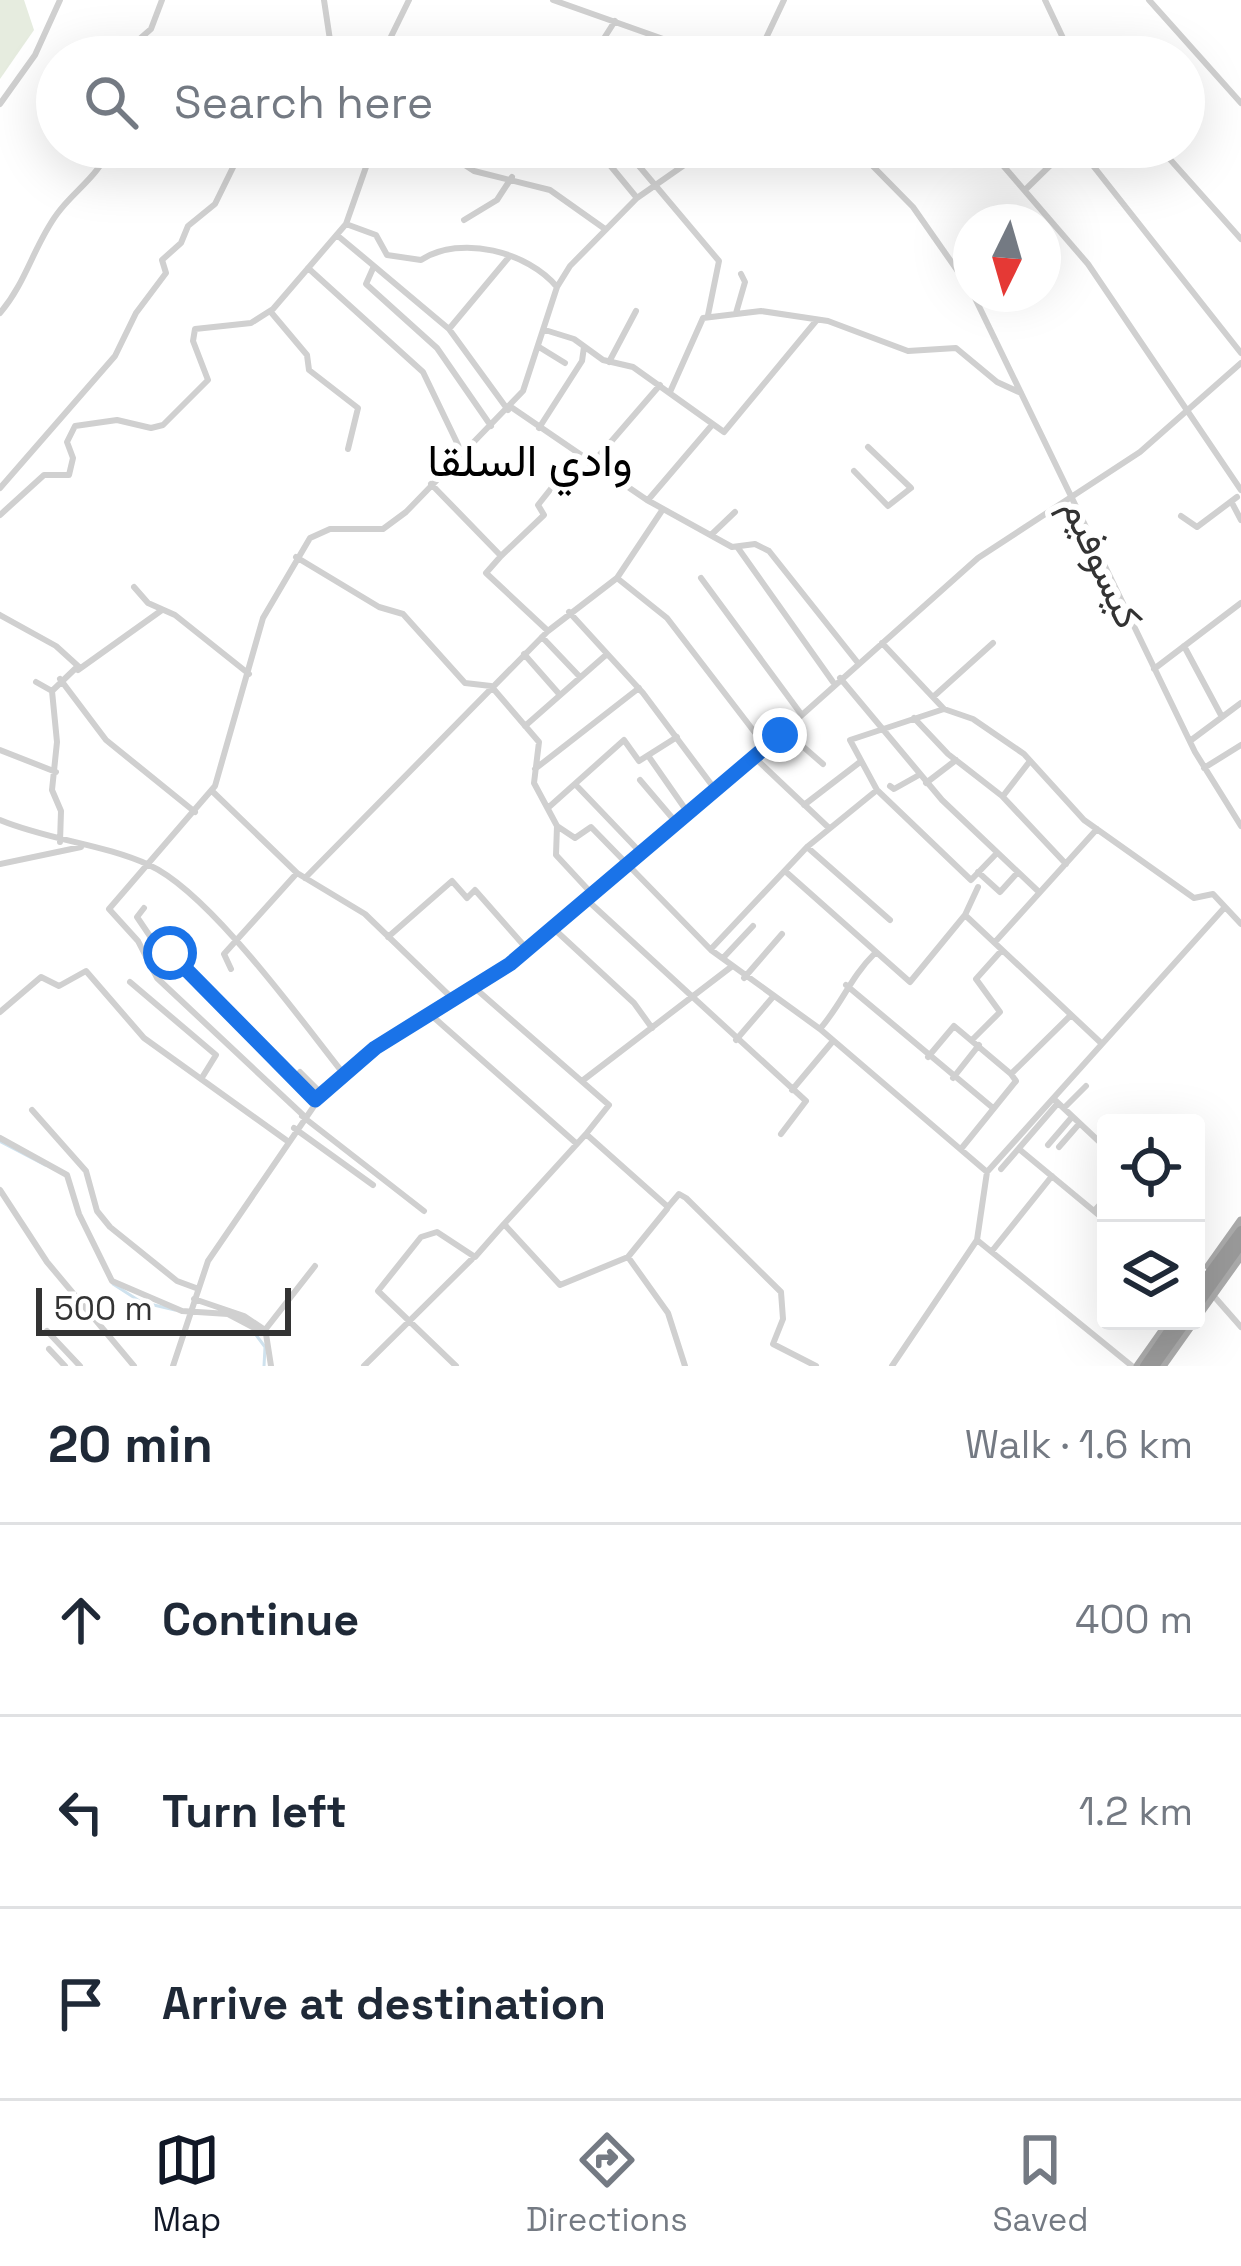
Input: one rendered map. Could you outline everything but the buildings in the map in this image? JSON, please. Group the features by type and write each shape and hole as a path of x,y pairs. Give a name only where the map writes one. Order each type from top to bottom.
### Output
{"highway":[{"path":"1205,1277 1241,1231"},
{"path":"1205,1294 1241,1244"},
{"path":"1143,1365 1167,1330"},
{"path":"1143,1365 1181,1330"}],"main road":[{"path":"1205,1275 1241,1221"},
{"path":"1205,1303 1241,1255"}],"street":[{"path":"43,36 60,0"},
{"path":"142,36 151,28 162,0"},
{"path":"324,0 329,36"},
{"path":"392,36 409,0"},
{"path":"553,0 656,36"},
{"path":"767,36 784,0"},
{"path":"1045,0 1062,36"},
{"path":"1149,0 1181,36"},
{"path":"605,36 615,21"},
{"path":"0,104 36,51"},
{"path":"1205,63 1241,103"},
{"path":"0,313 21,286 55,216 98,168"},
{"path":"0,488 115,356 136,313 166,272 162,260 181,243 188,226 215,204 233,168"},
{"path":"0,515 44,475 69,476 73,458 67,442 74,426 118,420 151,428 181,408 208,380 194,341 195,329 251,323 270,311 338,236 366,168"},
{"path":"470,168 554,193 604,230"},
{"path":"613,168 637,199"},
{"path":"640,168 719,261 708,315 670,392"},
{"path":"424,1211 303,1115 157,978 138,941 109,909 212,791 263,618 296,557 317,533 389,526 510,408 539,347 557,287 604,230 680,168"},
{"name":"كيسوفيم","path":"875,168 913,207 953,265"},
{"path":"1006,168 1088,264 1240,493"},
{"path":"1025,190 1048,168"},
{"path":"1096,168 1241,353"},
{"path":"1178,168 1241,239"},
{"path":"464,220 497,200 512,177"},
{"path":"346,224 376,235 387,255 422,260 432,253 472,247 535,268 557,287"},
{"path":"338,236 449,329 510,408 590,466 738,548 837,680 919,775 1039,892"},
{"path":"449,329 509,256"},
{"path":"374,266 366,284 437,348 490,426"},
{"path":"308,268 423,372 462,452"},
{"path":"736,313 745,282 740,274"},
{"path":"270,311 307,355 312,373 358,408 348,449"},
{"path":"609,362 636,311"},
{"path":"708,315 761,311 816,321 908,351 956,348 997,382 1021,393"},
{"name":"كيسوفيم","path":"982,312 1154,670 1204,768 1241,826"},
{"path":"545,329 609,362 630,366 725,431 816,321"},
{"path":"539,347 565,363"},
{"path":"539,428 582,361 584,347"},
{"path":"173,1366 208,1261 303,1115 344,1072 476,988 629,868 686,809 766,747 978,558 1188,413 1241,363"},
{"path":"590,466 660,385"},
{"path":"647,500 712,425"},
{"path":"854,471 888,506 910,488 868,447"},
{"path":"577,456 538,505 544,515 535,529 486,574 580,677"},
{"path":"431,484 501,556"},
{"path":"1181,516 1197,527 1240,493"},
{"path":"1240,493 1231,505 1241,520"},
{"path":"230,969 224,954 236,940 545,634 617,578 663,509"},
{"path":"712,534 735,512"},
{"path":"738,548 755,544 783,563 858,663"},
{"path":"296,557 379,607 404,614 465,683 491,686 526,726 541,747 534,783 557,826 556,856 590,898 692,999 806,1101 781,1134"},
{"path":"617,578 667,618 766,747"},
{"path":"701,578 801,714"},
{"path":"134,587 249,674"},
{"path":"1154,670 1241,603"},
{"path":"60,842 62,817 52,790 56,772 52,691 60,679 162,610"},
{"path":"569,612 639,688 714,788"},
{"path":"0,616 56,646 78,670"},
{"path":"882,643 944,709 973,718 1030,761 1097,829 1194,898 1213,894 1241,924"},
{"path":"933,697 993,643"},
{"path":"1184,644 1222,717"},
{"path":"524,654 560,695"},
{"path":"526,726 607,654"},
{"path":"60,679 106,740 195,812"},
{"path":"36,682 52,691"},
{"path":"535,769 639,688"},
{"path":"1190,741 1241,703"},
{"path":"944,709 880,726 850,740 877,790 971,880 998,853"},
{"path":"914,718 1002,796 1066,864"},
{"path":"784,730 824,764"},
{"path":"549,807 624,740 639,761 677,737"},
{"path":"1204,768 1241,745"},
{"path":"0,750 56,772"},
{"path":"754,757 829,828"},
{"path":"649,758 686,809"},
{"path":"926,783 956,760"},
{"path":"1002,796 1030,761"},
{"path":"804,805 860,762"},
{"path":"890,786 894,789 919,775"},
{"path":"640,780 674,820"},
{"path":"574,784 642,854"},
{"path":"711,950 807,847 877,790"},
{"path":"212,791 301,876 347,901 455,1001"},
{"path":"0,820 60,842 145,864 236,940 344,1072"},
{"path":"557,826 575,838 592,827 711,950 820,1029 987,1172"},
{"path":"994,942 1097,829"},
{"path":"0,864 84,846"},
{"path":"807,847 890,920"},
{"path":"785,871 910,982 965,915 978,887"},
{"path":"978,872 1000,892 1018,872"},
{"path":"388,938 452,881 466,898 476,890 526,949"},
{"path":"144,908 136,917 155,945 161,941 318,1097"},
{"path":"1001,1169 1058,1102 1100,1042 1225,908"},
{"path":"965,915 1100,1042"},
{"path":"723,958 753,926"},
{"path":"553,928 634,1003 652,1028"},
{"path":"744,978 782,934"},
{"path":"953,1078 1002,1008 976,980 1002,950"},
{"path":"820,1029 846,998 846,985 875,952"},
{"path":"582,1081 731,967"},
{"path":"0,1012 41,977 59,986 86,971 144,1038 286,1140"},
{"path":"130,982 216,1055 202,1076"},
{"path":"846,985 927,1058 993,1108"},
{"path":"364,1366 474,1257 610,1105 476,988"},
{"path":"736,1040 772,998"},
{"path":"431,1015 577,1144"},
{"path":"1011,1074 1071,1015"},
{"path":"927,1058 954,1026 1016,1081 962,1149"},
{"path":"233,1048 248,1031"},
{"path":"792,1090 833,1041"},
{"path":"300,1072 318,1097"},
{"path":"892,1366 977,1240 987,1172 1058,1102 1086,1085"},
{"path":"1058,1102 1097,1140"},
{"path":"32,1110 86,1171 98,1211 110,1226 177,1280 196,1288"},
{"path":"1048,1145 1072,1117"},
{"path":"1059,1147 1079,1124"},
{"path":"294,1128 373,1185"},
{"path":"586,1134 668,1207"},
{"path":"0,1138 67,1175 79,1214 112,1281 152,1302 228,1314 266,1334 271,1366"},
{"path":"1019,1148 1097,1214"},
{"path":"992,1250 1052,1176"},
{"path":"0,1190 4,1208 134,1366"},
{"path":"504,1223 560,1285 628,1257 680,1194 781,1292 783,1318 773,1345 816,1366"},
{"path":"1094,1211 1097,1208"},
{"path":"456,1366 378,1291 421,1237 437,1232 474,1257"},
{"path":"977,1240 1143,1365"},
{"path":"628,1257 668,1312 686,1366"},
{"path":"194,1299 244,1316 265,1330 315,1266"},
{"path":"1212,1294 1241,1327"},
{"path":"47,1331 80,1366"},
{"path":"49,1348 64,1366"}],"shaded area":[{"path":"0,0 24,0 34,30 0,79"}],"waterway":[{"name":"وادي السلقا","path":"1,1142 45,1165"},
{"name":"وادي السلقا","path":"113,1284 141,1302 175,1310"},
{"name":"وادي السلقا","path":"253,1331 265,1347 264,1366"}],"district":[{"name":"وادي السلقا","path":"530,460"}],"route":[{"path":"170,953 315,1100 375,1048 463,998 510,964 629,868 686,809 780,735"}]}
